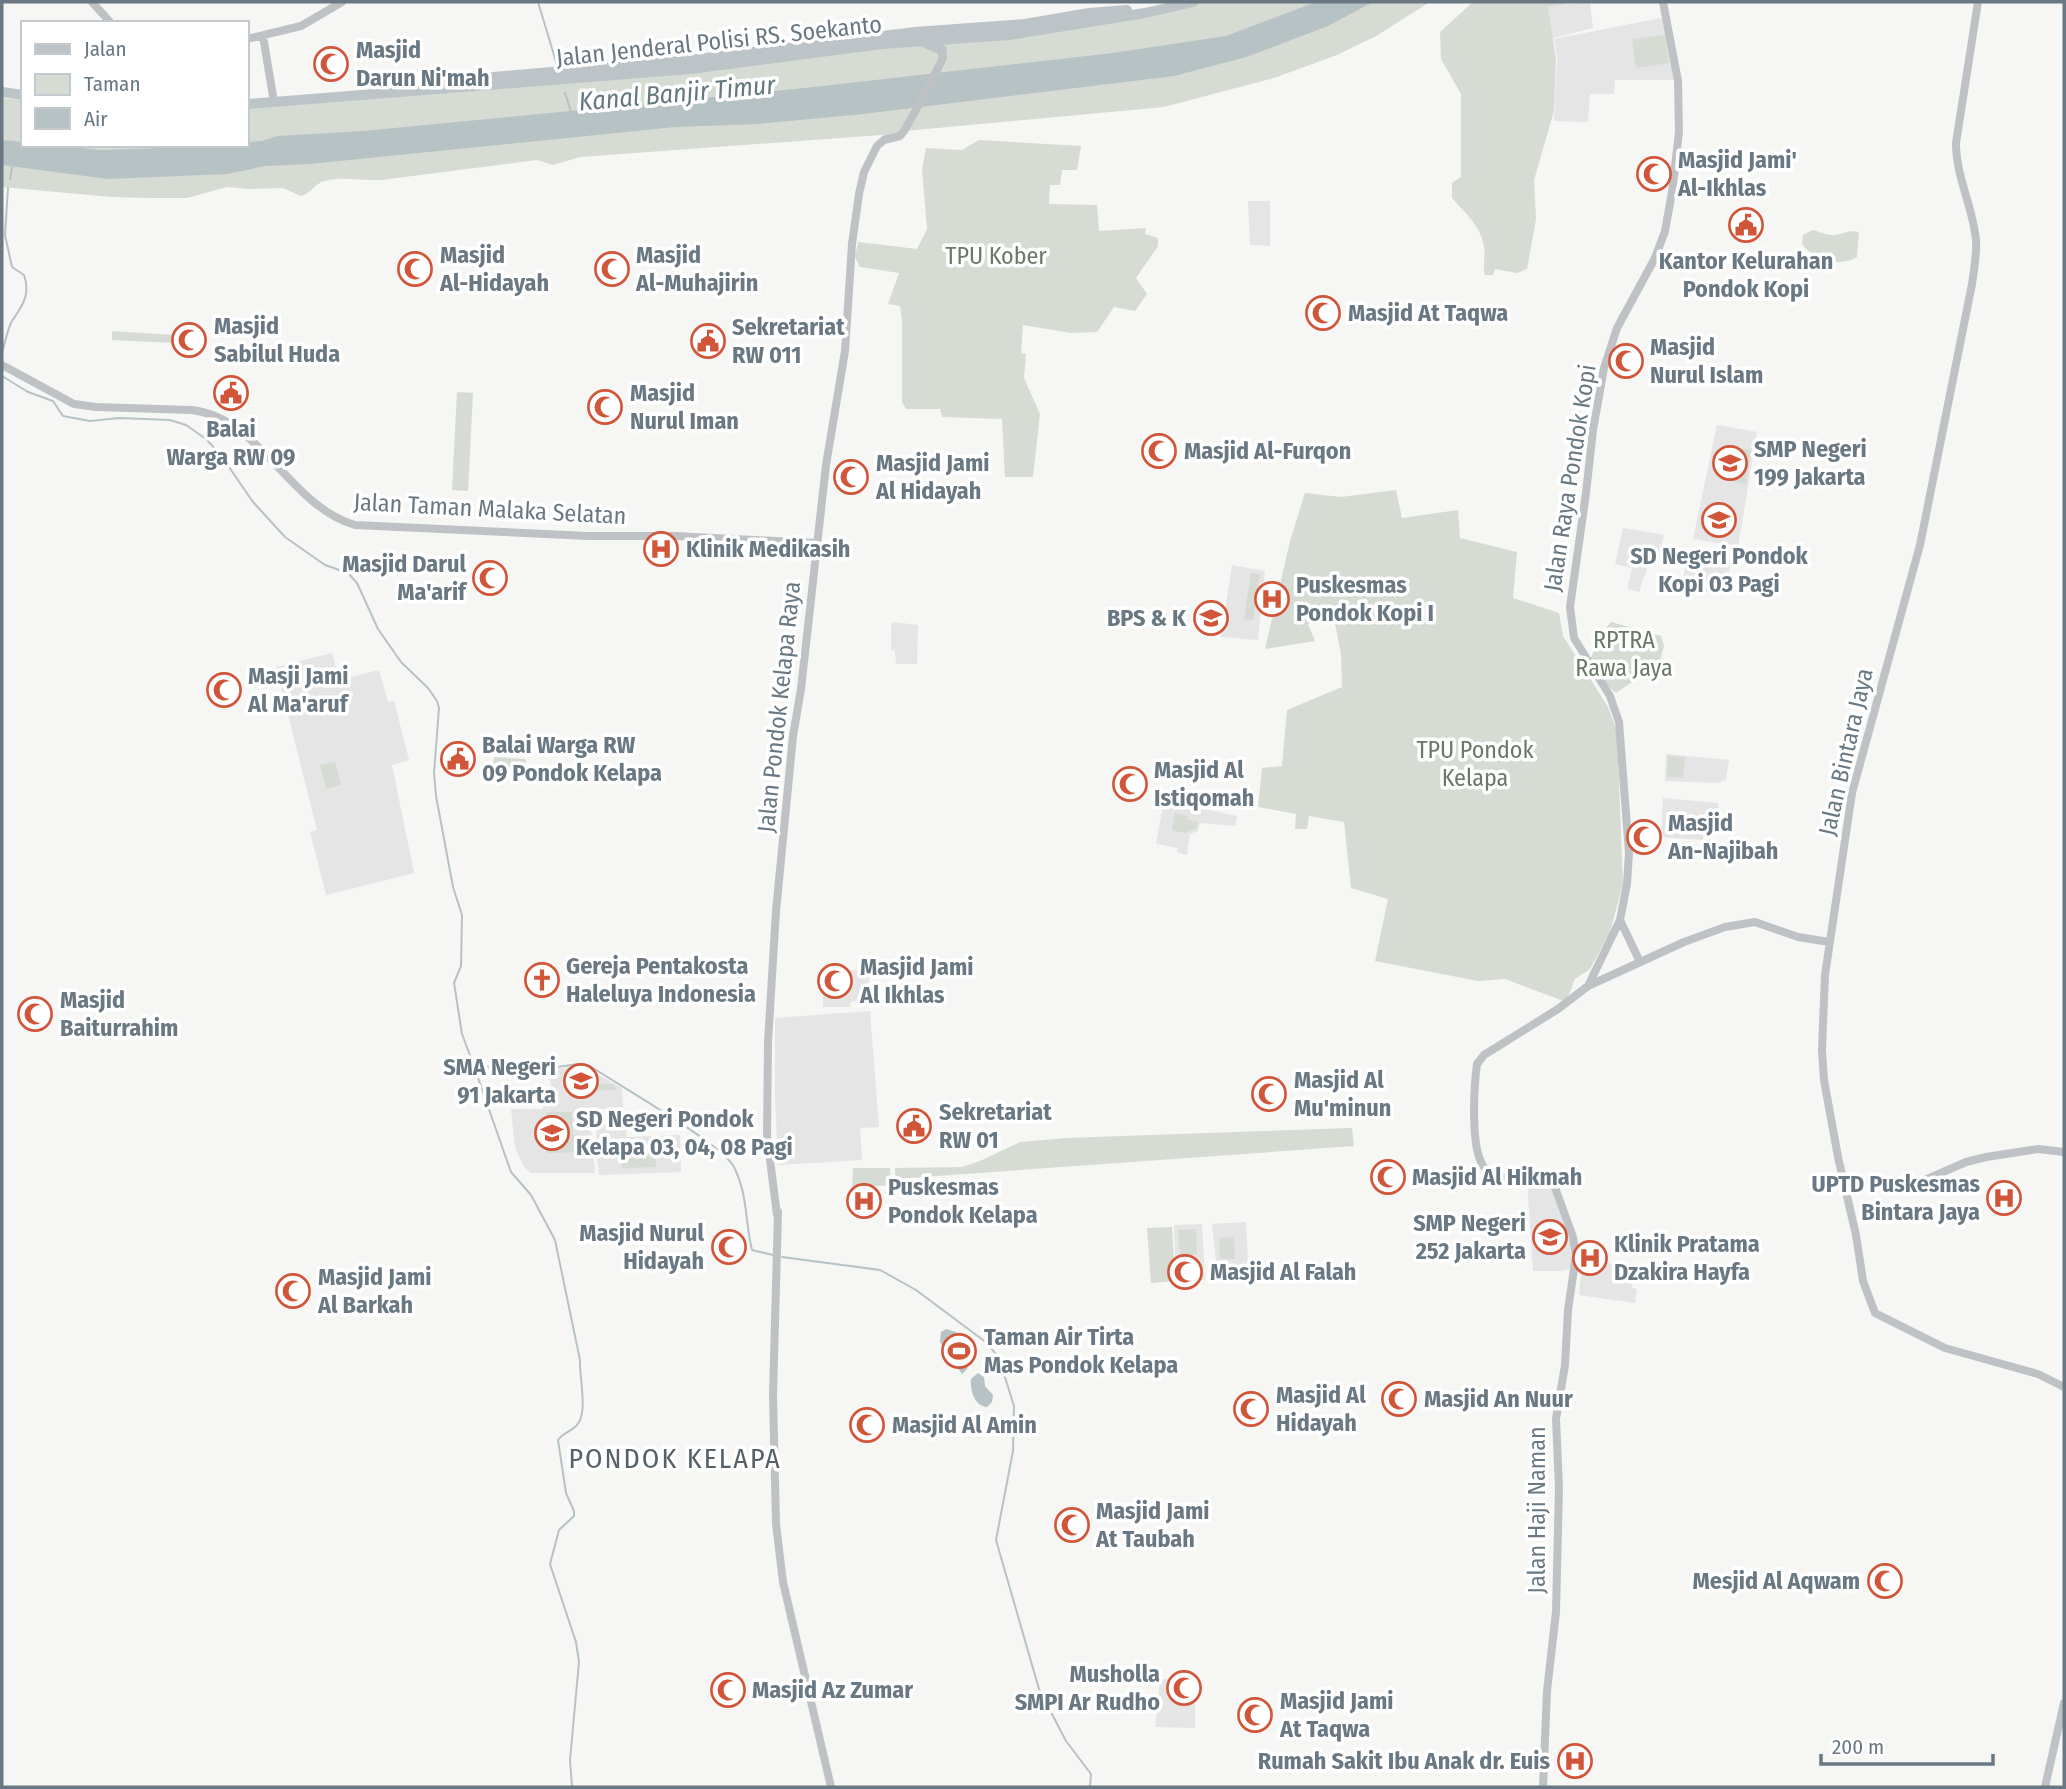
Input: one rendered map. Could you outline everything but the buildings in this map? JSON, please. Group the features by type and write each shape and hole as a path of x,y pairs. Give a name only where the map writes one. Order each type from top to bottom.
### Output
{"main road":[{"name":"Jalan Jenderal Polisi RS. Soekanto","path":"248,104 915,41 941,49 1089,13 1125,10 1165,2"},
{"name":"Jalan Jenderal Polisi RS. Soekanto","path":"248,98 677,65 931,31 1008,31 1145,13 1193,2"},
{"path":"2,95 21,97"}],"street":[{"path":"92,2 109,21"},
{"path":"248,39 301,26 342,2"},
{"name":"Jalan Raya Pondok Kopi","path":"1588,986 1620,920 1627,884 1629,853 1619,722 1605,687 1574,638 1570,607 1593,430 1604,368 1617,328 1643,283 1661,242 1672,192 1679,132 1678,81 1663,2"},
{"name":"Jalan Bintara Jaya","path":"1978,2 1956,143 1956,155 1976,240 1972,284 1920,545 1854,783 1825,975 1822,1050 1826,1094 1864,1286 1875,1312 1945,1348 2038,1374 2064,1387"},
{"path":"931,31 941,49"},
{"path":"263,36 273,96"},
{"name":"Jalan Pondok Kelapa Raya","path":"831,1787 783,1583 776,1524 773,1395 779,1192 771,1135 768,1131 768,1042 776,911 791,749 845,351 852,244 861,184 864,172 881,141 900,136 906,128 941,49"},
{"name":"Jalan Taman Malaka Selatan","path":"4,366 74,404 192,410 222,418 242,432 328,514 355,525 587,536 675,536 817,542"},
{"path":"1620,920 1640,962"},
{"name":"Jalan Haji Naman","path":"1543,1787 1547,1692 1556,1612 1559,1488 1556,1419 1565,1365 1568,1310 1576,1255 1573,1237 1552,1179 1541,1176 1506,1177 1491,1173 1482,1165 1476,1145 1477,1064 1484,1055 1558,1009 1588,986 1690,940 1744,923 1765,924 1798,937 1829,942"},
{"path":"1844,1185 1925,1180 1966,1162 1986,1157 2038,1149 2064,1152"},
{"path":"2045,1787 2064,1703"}],"shaded area":[{"path":"1590,2 1593,28 1550,39 1543,3"},
{"path":"1666,17 1675,80 1615,80 1614,94 1590,94 1588,122 1554,121 1557,58 1554,39"},
{"path":"1248,201 1270,201 1270,246 1250,245"},
{"path":"1717,425 1757,432 1738,546 1693,539"},
{"path":"1623,528 1664,535 1658,559 1650,560 1639,592 1627,589 1632,568 1615,564"},
{"path":"1689,550 1731,558 1726,594 1681,588"},
{"path":"1232,565 1265,571 1258,640 1221,637"},
{"path":"893,622 918,625 917,664 896,664 895,651 891,650"},
{"path":"332,653 339,680 379,670 388,702 394,701 409,760 392,765 414,873 326,895 310,832 317,830 276,667"},
{"path":"1666,754 1729,760 1726,780 1717,783 1665,781"},
{"path":"1663,798 1718,803 1720,819 1704,819 1703,840 1661,837"},
{"path":"1164,800 1237,816 1235,826 1200,823 1198,831 1190,834 1187,855 1177,852 1178,848 1156,844"},
{"path":"869,970 868,1002 851,1001 850,1007 823,1007 823,976 831,971"},
{"path":"870,1011 879,1127 860,1128 862,1160 778,1165 775,1018"},
{"name":"SMA Negeri 91 Jakarta","path":"581,1065 622,1088 623,1109 543,1109 543,1096 551,1095 550,1070"},
{"name":"SD Negeri Pondok Kelapa 03, 04, 08 Pagi","path":"511,1109 589,1109 595,1173 530,1173 515,1148"},
{"path":"597,1119 611,1119 610,1130 626,1130 627,1137 680,1135 681,1172 599,1175 596,1152"},
{"name":"SMP Negeri 252 Jakarta","path":"1538,1178 1553,1186 1575,1258 1570,1269 1533,1271 1527,1180"},
{"path":"1246,1222 1249,1279 1218,1281 1212,1224"},
{"path":"1202,1224 1205,1280 1176,1281 1174,1225"},
{"path":"1582,1261 1636,1266 1632,1288 1637,1289 1635,1303 1579,1295"},
{"path":"1160,1679 1195,1681 1195,1728 1155,1727"}],"green space":[{"path":"1193,2 1430,2 1376,36 1337,55 1274,78 1164,107 905,131 893,138 881,135 580,157 553,165 537,160 381,180 331,180 321,182 301,196 283,188 227,187 187,198 151,198 2,187 2,98 21,100 21,147 248,147 248,104 1009,35"},
{"path":"1473,2 1572,2 1548,7 1556,59 1554,111 1534,180 1536,219 1527,269 1517,273 1495,269 1493,275 1485,275 1485,253 1479,232 1452,198 1452,183 1461,177 1461,94 1441,59 1440,32"},
{"path":"1665,35 1669,63 1636,68 1632,39"},
{"name":"TPU Kober","path":"979,140 1081,146 1077,170 1062,170 1060,185 1050,185 1049,204 1097,205 1099,231 1146,228 1145,234 1158,238 1158,246 1136,278 1147,294 1135,311 1114,307 1097,332 1071,333 1023,325 1021,353 1026,354 1024,378 1040,414 1033,477 1005,477 1002,419 942,417 940,409 906,409 902,402 900,306 888,304 899,273 860,267 855,257 858,242 917,249 927,229 922,170 926,148 962,150"},
{"path":"1813,230 1833,235 1859,232 1857,257 1835,262 1813,254 1802,244 1803,235"},
{"path":"112,331 174,335 175,343 112,340"},
{"path":"457,392 473,393 468,491 452,490"},
{"path":"1732,447 1751,450 1746,484 1726,480"},
{"name":"TPU Pondok Kelapa","path":"1396,490 1402,518 1458,510 1460,538 1517,552 1513,598 1559,613 1563,636 1608,707 1617,731 1623,884 1610,932 1590,969 1575,979 1566,1002 1505,979 1478,981 1375,961 1388,899 1351,888 1344,822 1309,816 1307,829 1295,829 1296,814 1258,807 1262,768 1282,766 1287,710 1342,687 1341,654 1334,618 1308,624 1315,641 1265,649 1290,541 1305,493 1341,497"},
{"path":"1704,509 1727,512 1724,532 1701,529"},
{"path":"1251,573 1260,574 1253,620 1244,619"},
{"name":"RPTRA Rawa Jaya","path":"1611,622 1661,636 1664,646 1656,675 1641,676 1616,693 1587,668 1600,635"},
{"path":"1668,756 1685,757 1683,778 1667,777"},
{"path":"494,757 526,759 525,774 493,771"},
{"path":"335,762 341,785 326,789 320,765"},
{"path":"1175,813 1188,816 1187,820 1198,822 1196,829 1184,833 1172,830"},
{"path":"569,1070 579,1070 579,1084 612,1084 618,1090 570,1091"},
{"path":"546,1112 572,1112 573,1135 583,1135 583,1152 547,1153"},
{"path":"629,1115 655,1115 654,1129 629,1128"},
{"path":"1352,1128 1354,1146 895,1179 895,1168 962,1167 1020,1142"},
{"path":"655,1149 656,1167 622,1168 621,1150"},
{"path":"853,1168 890,1168 891,1185 852,1188"},
{"path":"1172,1227 1175,1281 1151,1283 1147,1228"},
{"path":"1196,1229 1197,1254 1180,1255 1178,1230"},
{"path":"1234,1237 1235,1259 1220,1259 1219,1238"}],"water":[{"path":"1316,2 1373,2 1328,26 1246,57 1174,76 863,114 758,124 675,127 310,164 265,166 227,174 108,179 2,165 2,140 21,142 21,147 101,150 248,147 248,142 277,136 363,131 805,88 1113,53 1226,36"},
{"name":"Taman Air Tirta Mas Pondok Kelapa","path":"946,1329 956,1332 974,1350 970,1356 967,1353 961,1361 968,1368 962,1374 940,1342 941,1332"},
{"name":"Taman Air Tirta Mas Pondok Kelapa","path":"978,1373 984,1377 985,1386 993,1395 992,1402 987,1407 976,1401 972,1392 971,1379"}],"waterway":[{"path":"538,2 557,65"},
{"name":"Kanal Banjir Timur","path":"565,93 571,112"},
{"path":"10,179 13,163"},
{"path":"2,353 9,328 24,300 26,289 24,275 12,267 5,235 8,188"},
{"path":"2,376 28,392 53,401 63,416 90,421 119,418 170,420 186,425 206,439 220,454 253,502 285,537 325,565 348,573 357,583 378,629 401,662 428,688 439,708 434,773 436,796 453,887 462,915 461,966 454,983 462,1034 471,1058 503,1075 578,1064 590,1066 668,1115 710,1144 734,1167 744,1198 752,1250 773,1255"},
{"path":"471,1058 511,1172 531,1195 555,1240 580,1360 582,1413 576,1426 558,1440 566,1493 574,1516 559,1530 550,1564 576,1642 579,1662 570,1760 572,1787"},
{"path":"782,1257 880,1270 916,1290 987,1343 999,1358 1014,1406 1013,1451 996,1540 1039,1689 1066,1741 1091,1774 1090,1787"}],"place":[{"name":"Masjid Darun Ni'mah","path":"331,64"},
{"name":"Masjid Jami' Al-Ikhlas","path":"1654,174"},
{"name":"Kantor Kelurahan Pondok Kopi","path":"1746,225"},
{"name":"Masjid Al-Hidayah","path":"415,269"},
{"name":"Masjid Al-Muhajirin","path":"612,269"},
{"name":"Masjid At Taqwa","path":"1323,313"},
{"name":"Masjid Sabilul Huda","path":"189,340"},
{"name":"Sekretariat RW 011","path":"708,341"},
{"name":"Masjid Nurul Islam","path":"1626,361"},
{"name":"Balai Warga RW 09","path":"231,393"},
{"name":"Masjid Nurul Iman","path":"605,407"},
{"name":"Masjid Al-Furqon","path":"1159,451"},
{"name":"SMP Negeri 199 Jakarta","path":"1730,463"},
{"name":"Masjid Jami Al Hidayah","path":"851,477"},
{"name":"SD Negeri Pondok Kopi 03 Pagi","path":"1719,520"},
{"name":"Klinik Medikasih","path":"661,549"},
{"name":"Masjid Darul Ma'arif","path":"490,578"},
{"name":"Puskesmas Pondok Kopi I","path":"1272,599"},
{"name":"BPS & K","path":"1211,618"},
{"name":"Masji Jami Al Ma'aruf","path":"224,690"},
{"name":"Balai Warga RW 09 Pondok Kelapa","path":"458,759"},
{"name":"Masjid Al Istiqomah","path":"1130,784"},
{"name":"Masjid An-Najibah","path":"1644,837"},
{"name":"Gereja Pentakosta Haleluya Indonesia","path":"542,980"},
{"name":"Masjid Jami Al Ikhlas","path":"835,981"},
{"name":"Masjid Baiturrahim","path":"35,1014"},
{"name":"SMA Negeri 91 Jakarta","path":"581,1081"},
{"name":"Masjid Al Mu'minun","path":"1269,1094"},
{"name":"Sekretariat RW 01","path":"914,1126"},
{"name":"SD Negeri Pondok Kelapa 03, 04, 08 Pagi","path":"552,1133"},
{"name":"Masjid Al Hikmah","path":"1388,1177"},
{"name":"UPTD Puskesmas Bintara Jaya","path":"2004,1198"},
{"name":"Puskesmas Pondok Kelapa","path":"864,1201"},
{"name":"SMP Negeri 252 Jakarta","path":"1550,1237"},
{"name":"Masjid Nurul Hidayah","path":"729,1247"},
{"name":"Klinik Pratama Dzakira Hayfa","path":"1590,1258"},
{"name":"Masjid Al Falah","path":"1185,1272"},
{"name":"Masjid Jami Al Barkah","path":"293,1291"},
{"name":"Taman Air Tirta Mas Pondok Kelapa","path":"959,1351"},
{"name":"Masjid An Nuur","path":"1399,1399"},
{"name":"Masjid Al Hidayah","path":"1251,1409"},
{"name":"Masjid Al Amin","path":"867,1425"},
{"name":"Masjid Jami At Taubah","path":"1072,1525"},
{"name":"Mesjid Al Aqwam","path":"1885,1581"},
{"name":"Musholla SMPI Ar Rudho","path":"1184,1688"},
{"name":"Masjid Az Zumar","path":"728,1690"},
{"name":"Masjid Jami At Taqwa","path":"1255,1715"},
{"name":"Rumah Sakit Ibu Anak dr. Euis","path":"1575,1761"}],"district":[{"name":"PONDOK KELAPA","path":"675,1458"}]}
